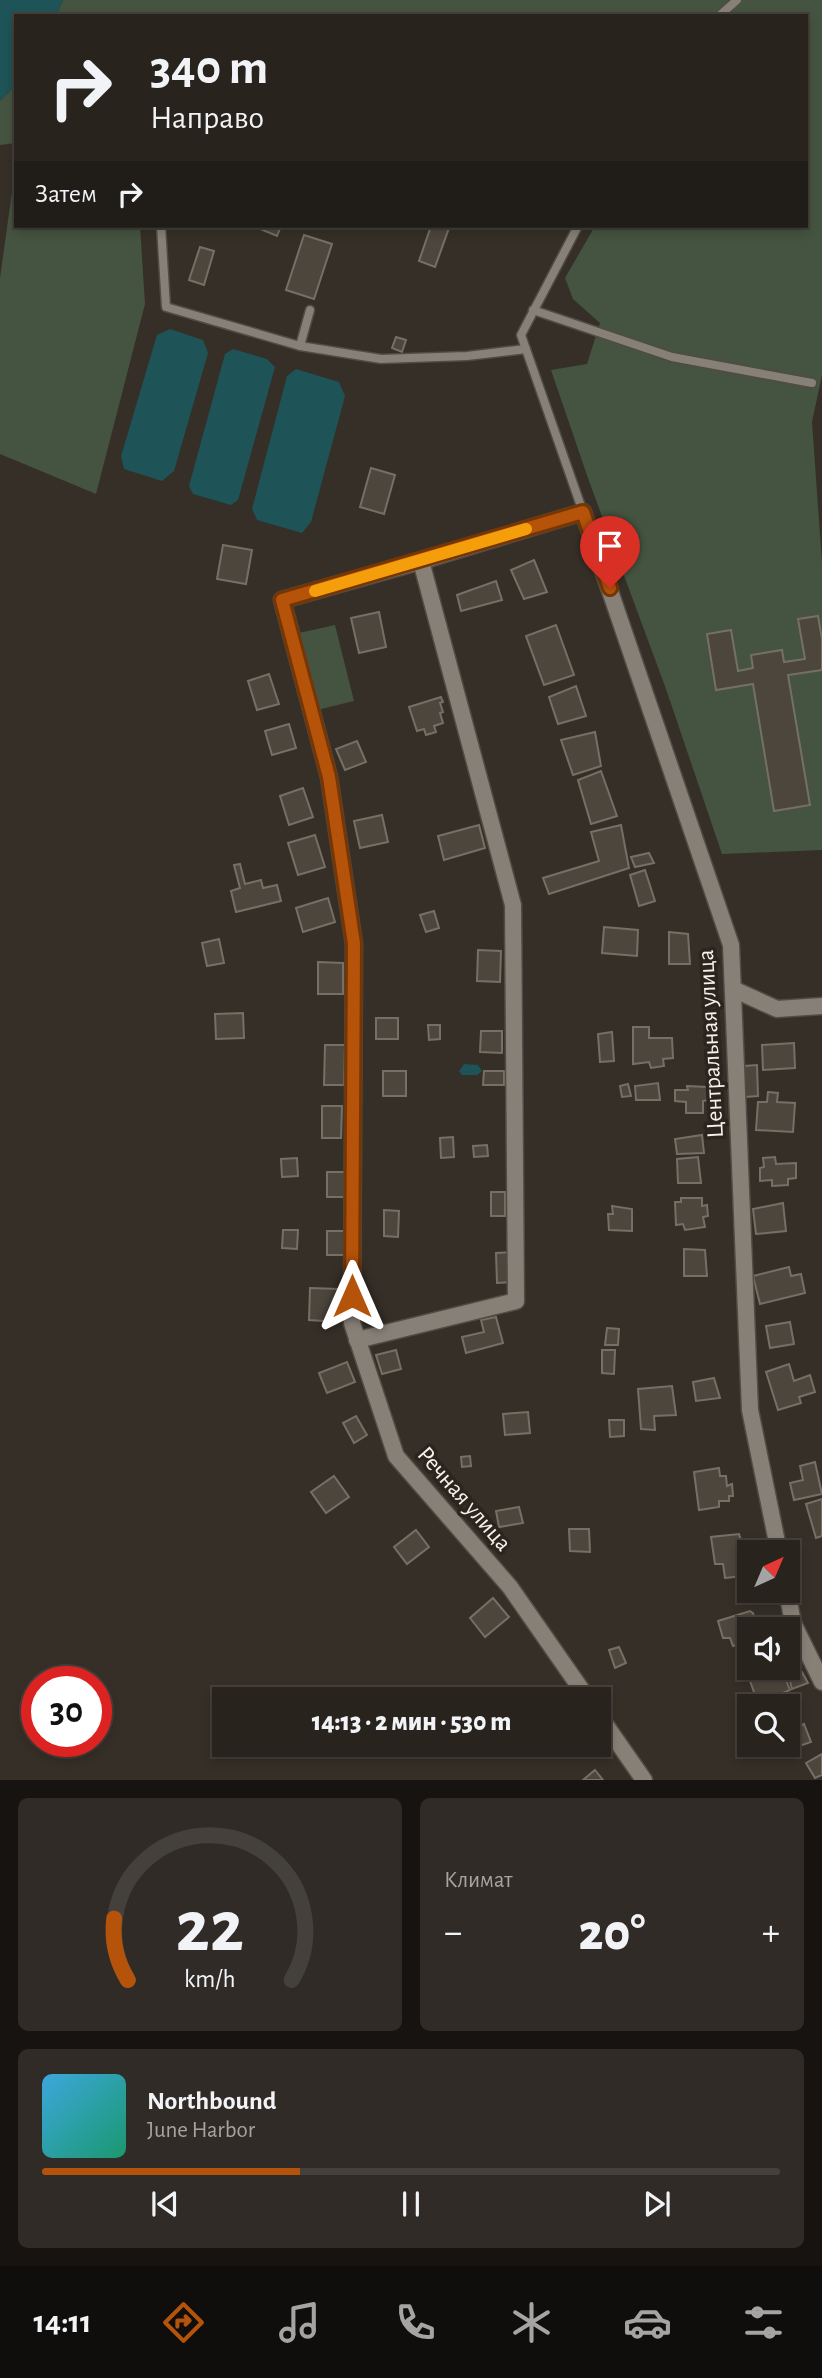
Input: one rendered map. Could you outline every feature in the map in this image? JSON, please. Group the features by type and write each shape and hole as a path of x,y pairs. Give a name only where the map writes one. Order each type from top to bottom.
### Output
{"street":[{"path":"357,1340 516,1301 513,905 421,561 583,512"},
{"name":"Центральная улица","path":"583,512 732,945 750,1410 777,1540"},
{"name":"Речная улица","path":"421,561 282,600 329,777 354,944 352,1323 396,1456 510,1587 580,1687"},
{"path":"733,989 777,1010 822,1006"},
{"path":"789,1603 793,1623 822,1682"},
{"path":"611,1733 644,1780"}],"lane":[{"path":"721,14 737,0"},
{"path":"161,228 166,307 300,346 381,359 467,356 526,349"},
{"path":"577,228 521,335 583,512"},
{"path":"300,346 310,310"},
{"path":"533,310 672,357 812,383"}],"green space":[{"path":"63,0 822,0 822,375 812,422 822,563 822,850 722,854 666,689 551,370 587,364 600,323 573,299 565,278 594,228 808,228 808,14 57,14"},
{"path":"14,87 14,143 0,145 0,101"},
{"path":"14,177 14,228 140,228 145,304 96,494 0,454 0,278"},
{"path":"335,625 354,701 317,710 299,633"}],"water":[{"path":"0,0 63,0 57,14 14,14 14,87 0,101"},
{"path":"170,329 203,340 208,353 174,471 162,481 124,469 121,456 157,335"},
{"path":"233,349 267,359 275,367 238,500 231,505 193,494 189,486 225,354"},
{"path":"296,369 339,382 345,396 311,522 302,533 257,520 252,509 287,376"},
{"path":"464,1064 478,1065 482,1071 477,1075 462,1075 459,1071"}],"building":[{"path":"258,228 280,228 277,236"},
{"path":"430,228 449,228 435,267 419,261"},
{"path":"304,235 332,244 314,299 286,290"},
{"path":"200,247 214,251 204,285 189,280"},
{"path":"396,337 406,340 402,352 392,348"},
{"path":"371,468 395,475 384,514 360,507"},
{"path":"223,545 252,550 246,584 217,579"},
{"path":"534,560 547,592 524,599 511,570"},
{"path":"496,581 502,600 461,611 457,595"},
{"path":"379,612 386,647 359,653 351,618"},
{"path":"818,616 822,639 822,670 788,675 810,805 774,811 753,684 716,690 707,634 731,630 738,671 753,668 751,655 782,650 784,662 805,659 798,619"},
{"path":"556,625 574,675 544,685 526,636"},
{"path":"269,674 279,704 257,710 248,681"},
{"path":"576,686 586,716 558,724 549,697"},
{"path":"441,697 443,712 440,713 443,723 434,726 436,732 426,735 424,729 417,731 409,707"},
{"path":"289,724 296,748 272,755 265,731"},
{"path":"595,732 601,766 573,775 561,740"},
{"path":"357,741 366,762 345,770 336,749"},
{"path":"601,771 617,816 591,824 578,780"},
{"path":"303,788 313,817 289,825 280,796"},
{"path":"382,815 388,842 360,848 354,821"},
{"path":"479,825 485,848 444,860 438,836"},
{"path":"621,825 629,868 549,894 543,878 599,861 591,832"},
{"path":"315,835 325,867 298,875 288,843"},
{"path":"649,853 654,863 635,867 631,857"},
{"path":"240,864 245,884 261,880 263,888 277,885 281,901 236,912 231,891 240,888 234,865"},
{"path":"645,870 655,901 639,906 630,875"},
{"path":"328,898 335,922 303,932 296,908"},
{"path":"434,911 439,928 426,932 420,915"},
{"path":"604,927 638,930 637,956 602,953"},
{"path":"669,932 688,934 690,964 669,964"},
{"path":"219,939 224,963 207,966 202,943"},
{"path":"478,950 501,951 500,982 477,981"},
{"path":"318,962 343,963 343,994 318,994"},
{"path":"243,1013 244,1038 216,1039 215,1014"},
{"path":"376,1018 398,1018 398,1039 376,1039"},
{"path":"428,1025 440,1025 440,1039 429,1040"},
{"path":"633,1027 649,1027 649,1038 672,1038 673,1058 663,1059 664,1066 651,1068 649,1062 633,1064"},
{"path":"481,1031 502,1031 502,1053 480,1052"},
{"path":"612,1032 614,1061 600,1062 598,1034"},
{"path":"794,1043 795,1068 763,1070 762,1045"},
{"path":"325,1045 345,1045 344,1085 324,1085"},
{"path":"757,1065 758,1096 745,1097 744,1066"},
{"path":"383,1071 406,1071 406,1096 383,1096"},
{"path":"484,1071 504,1071 504,1085 483,1085"},
{"path":"658,1083 660,1100 636,1100 635,1086"},
{"path":"628,1084 631,1096 622,1097 620,1086"},
{"path":"687,1086 707,1087 708,1100 703,1101 703,1113 686,1113 686,1102 675,1101 675,1090 688,1090"},
{"path":"768,1092 778,1093 777,1102 795,1103 793,1132 756,1130 758,1102 767,1102"},
{"path":"322,1106 342,1106 341,1138 322,1138"},
{"path":"702,1135 704,1153 677,1154 675,1139"},
{"path":"453,1137 454,1157 441,1158 440,1138"},
{"path":"487,1145 488,1156 474,1157 473,1146"},
{"path":"698,1157 701,1183 678,1183 677,1159"},
{"path":"775,1157 776,1164 796,1163 796,1178 788,1179 788,1185 772,1186 772,1180 760,1181 760,1168 764,1167 763,1158"},
{"path":"297,1158 298,1176 282,1177 281,1159"},
{"path":"327,1172 347,1172 346,1197 327,1197"},
{"path":"491,1192 505,1192 505,1216 491,1216"},
{"path":"681,1198 702,1198 702,1206 707,1205 708,1216 703,1217 705,1227 685,1230 683,1224 676,1225 675,1202 681,1202"},
{"path":"783,1203 786,1231 756,1234 753,1209"},
{"path":"612,1206 632,1209 632,1231 609,1230 608,1214 613,1214"},
{"path":"384,1210 399,1211 398,1237 384,1236"},
{"path":"283,1230 298,1230 297,1249 282,1248"},
{"path":"327,1231 345,1231 345,1255 327,1255"},
{"path":"684,1249 705,1250 707,1276 684,1276"},
{"path":"516,1252 517,1282 497,1283 496,1253"},
{"path":"789,1267 791,1276 801,1274 805,1293 760,1304 753,1276"},
{"path":"310,1288 339,1289 338,1322 309,1320"},
{"path":"496,1317 503,1343 466,1353 462,1337 484,1332 481,1320"},
{"path":"790,1322 794,1344 770,1348 766,1326"},
{"path":"607,1328 619,1329 618,1345 605,1345"},
{"path":"396,1350 401,1369 382,1374 376,1355"},
{"path":"602,1350 615,1350 614,1374 602,1373"},
{"path":"347,1362 355,1382 327,1393 319,1373"},
{"path":"789,1364 794,1381 810,1375 815,1392 799,1397 801,1403 778,1410 766,1372"},
{"path":"714,1378 720,1398 696,1401 693,1382"},
{"path":"672,1386 676,1415 654,1416 655,1430 641,1429 638,1389"},
{"path":"528,1412 530,1433 505,1435 503,1414"},
{"path":"356,1416 367,1435 354,1443 343,1423"},
{"path":"609,1420 624,1420 624,1436 610,1437"},
{"path":"470,1456 471,1466 462,1467 461,1457"},
{"path":"815,1462 822,1494 794,1500 790,1483 803,1480 800,1466"},
{"path":"719,1468 720,1476 726,1476 727,1486 732,1484 733,1496 729,1496 729,1501 719,1501 719,1507 699,1510 694,1472"},
{"path":"334,1476 349,1497 326,1513 311,1492"},
{"path":"822,1499 822,1536 816,1538 806,1504"},
{"path":"519,1507 523,1523 499,1527 496,1511"},
{"path":"569,1529 589,1529 590,1552 570,1551"},
{"path":"416,1530 429,1547 407,1564 394,1547"},
{"path":"739,1534 741,1540 737,1540 737,1577 725,1578 723,1564 715,1564 711,1537"},
{"path":"493,1598 509,1617 485,1637 470,1618"},
{"path":"750,1611 754,1617 737,1617 737,1645 733,1646 730,1638 723,1638 718,1621"},
{"path":"619,1647 626,1663 615,1668 609,1650"},
{"path":"800,1673 808,1683 792,1689 790,1680 800,1680"},
{"path":"750,1680 786,1680 790,1690 780,1694 755,1694"},
{"path":"804,1724 811,1742 800,1746 800,1726"},
{"path":"822,1754 822,1775 815,1778 806,1763"},
{"path":"595,1770 603,1780 583,1780"}],"slow traffic":[{"path":"315,591 526,529"}],"route":[{"path":"352,1296 354,944 329,777 282,600 583,512 610,588"}]}
